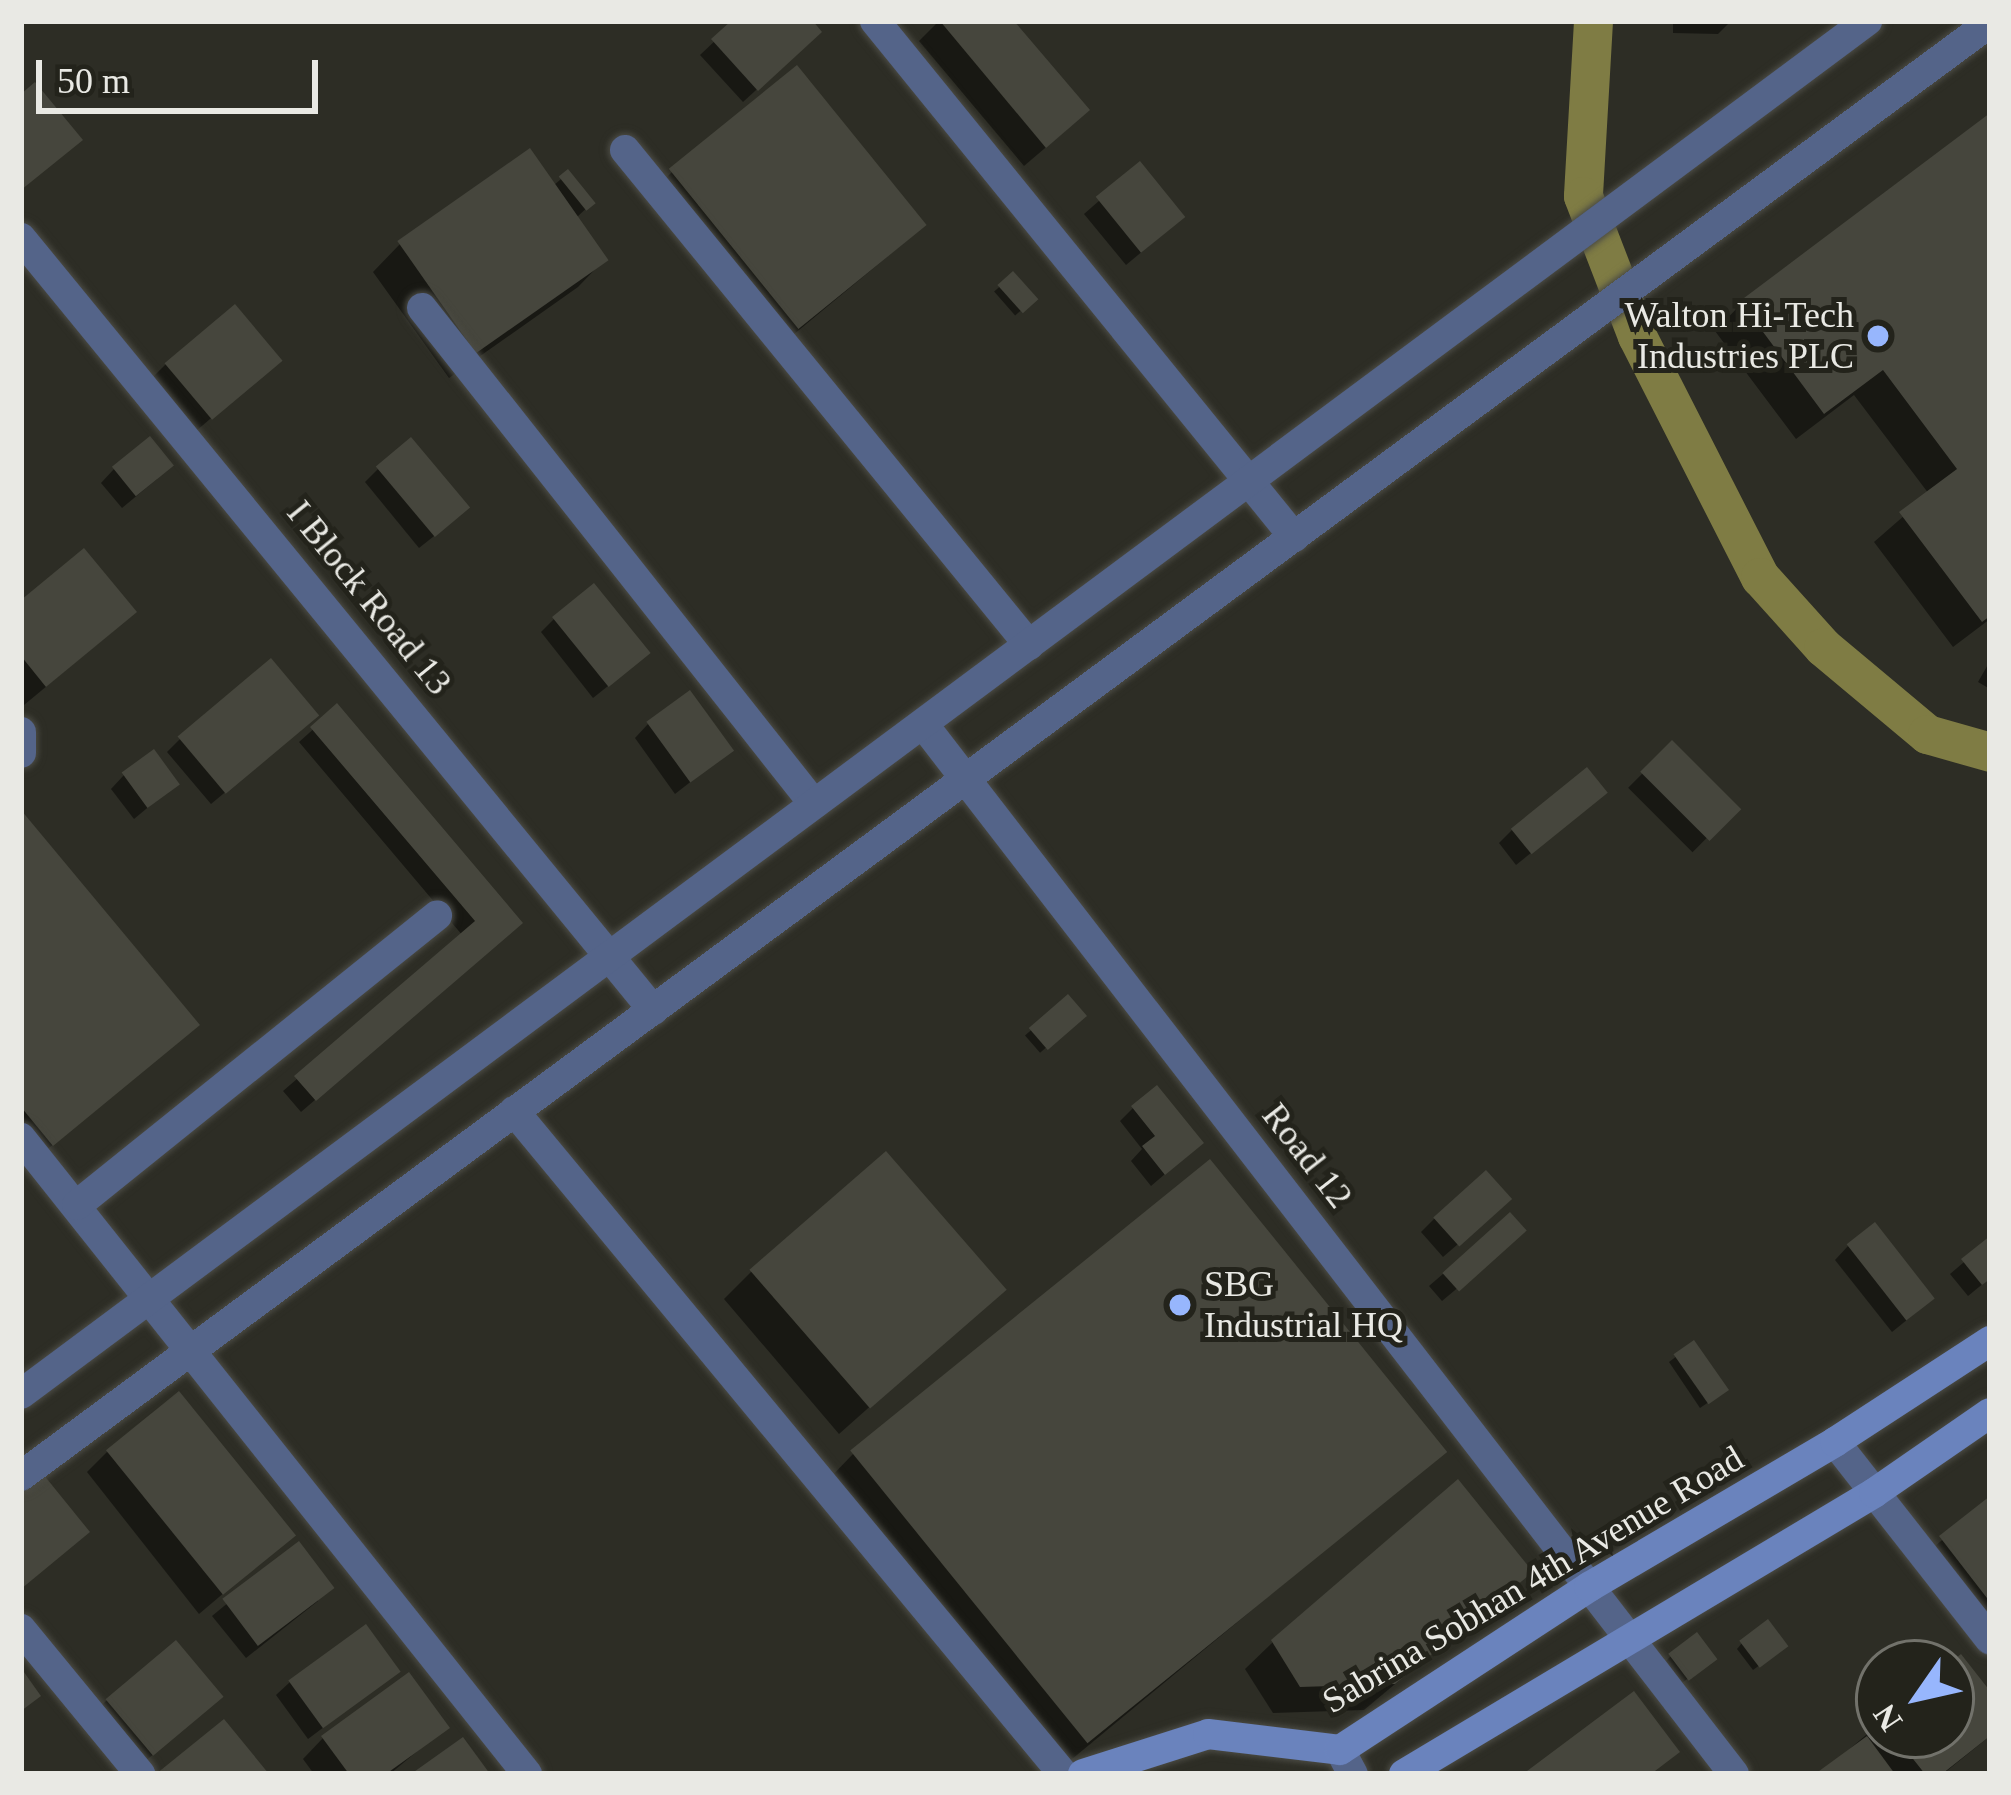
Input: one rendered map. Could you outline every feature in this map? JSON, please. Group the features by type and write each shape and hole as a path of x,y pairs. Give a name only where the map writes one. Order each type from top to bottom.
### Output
{"street":[{"path":"875,21 1294,537"},
{"path":"21,1394 1867,21"},
{"path":"21,1476 1990,22"},
{"path":"625,150 1029,644"},
{"name":"I Block Road 13","path":"21,238 653,1010"},
{"path":"422,308 814,804"},
{"name":"Road 12","path":"923,724 1734,1774"},
{"path":"77,1205 437,916"},
{"path":"514,1112 1063,1774"},
{"path":"21,1138 527,1774"},
{"name":"Sabrina Sobhan 4th Avenue Road","path":"1084,1774 1208,1734 1346,1762 1589,1587 1835,1442 1990,1341"},
{"path":"1404,1774 1874,1493 1990,1413"},
{"path":"1835,1442 1990,1640"},
{"path":"21,1629 140,1774"}],"building":[{"path":"731,21 813,21 822,32 758,91 711,39"},
{"path":"940,21 1014,21 1090,110 1046,148"},
{"path":"797,65 927,225 798,329 669,169"},
{"path":"35,82 83,140 21,190 21,94"},
{"name":"Walton Hi-Tech Industries PLC","path":"1990,113 1990,616 1982,622 1899,512 1957,469 1883,370 1824,414 1740,301"},
{"path":"530,148 609,260 476,353 397,241"},
{"path":"1140,161 1185,217 1141,253 1096,197"},
{"path":"568,169 596,203 586,211 559,177"},
{"path":"1013,271 1038,299 1023,313 997,285"},
{"path":"235,304 283,361 212,420 165,363"},
{"path":"150,436 174,466 136,496 112,467"},
{"path":"411,437 470,507 435,537 376,467"},
{"path":"84,548 137,612 46,687 21,656 21,600"},
{"path":"594,583 651,653 609,687 552,617"},
{"path":"271,658 319,715 226,794 178,736"},
{"path":"690,690 734,751 690,782 646,722"},
{"path":"337,703 523,923 316,1101 294,1076 475,921 310,727"},
{"path":"1672,740 1741,809 1709,841 1640,772"},
{"path":"154,749 180,785 148,808 122,773"},
{"path":"1587,767 1608,793 1532,854 1511,829"},
{"path":"21,810 200,1025 53,1146 21,1107"},
{"path":"1068,994 1087,1016 1048,1050 1029,1028"},
{"path":"1157,1085 1204,1143 1165,1175 1142,1146 1155,1136 1131,1106"},
{"path":"886,1151 1007,1290 870,1409 749,1270"},
{"name":"SBG Industrial HQ","path":"1210,1159 1447,1452 1087,1743 850,1450"},
{"path":"1486,1170 1512,1199 1459,1246 1433,1218"},
{"path":"1510,1212 1527,1231 1459,1291 1442,1273"},
{"path":"1875,1222 1935,1298 1906,1321 1847,1244"},
{"path":"1990,1236 1990,1279 1982,1285 1961,1259"},
{"path":"1694,1340 1729,1390 1709,1404 1674,1354"},
{"path":"179,1391 296,1536 223,1595 106,1450"},
{"path":"43,1474 90,1532 21,1589 21,1493"},
{"path":"1458,1479 1533,1572 1395,1684 1300,1687 1271,1640"},
{"path":"1990,1496 1990,1602 1939,1536"},
{"path":"299,1541 335,1588 258,1646 222,1599"},
{"path":"1768,1619 1788,1646 1760,1668 1739,1641"},
{"path":"366,1624 401,1672 323,1728 288,1680"},
{"path":"1697,1632 1717,1659 1689,1681 1668,1654"},
{"path":"176,1640 224,1697 153,1756 106,1699"},
{"path":"21,1668 41,1696 21,1711"},
{"path":"409,1672 450,1728 386,1774 349,1774 321,1736"},
{"path":"1975,1672 1990,1691 1990,1736 1975,1748"},
{"path":"1634,1691 1680,1752 1651,1774 1523,1774"},
{"path":"224,1719 269,1774 156,1774"},
{"path":"463,1737 490,1774 411,1774"},
{"path":"1855,1745 1855,1759 1884,1759 1895,1774 1815,1774"},
{"path":"1913,1759 1961,1759 1942,1774 1925,1774"}],"waterway":[{"path":"1593,21 1583,196 1637,336 1760,577 1823,647 1927,734 1990,752"}],"place":[{"name":"Walton Hi-Tech Industries PLC","path":"1878,336"},
{"name":"SBG Industrial HQ","path":"1180,1305"}]}
